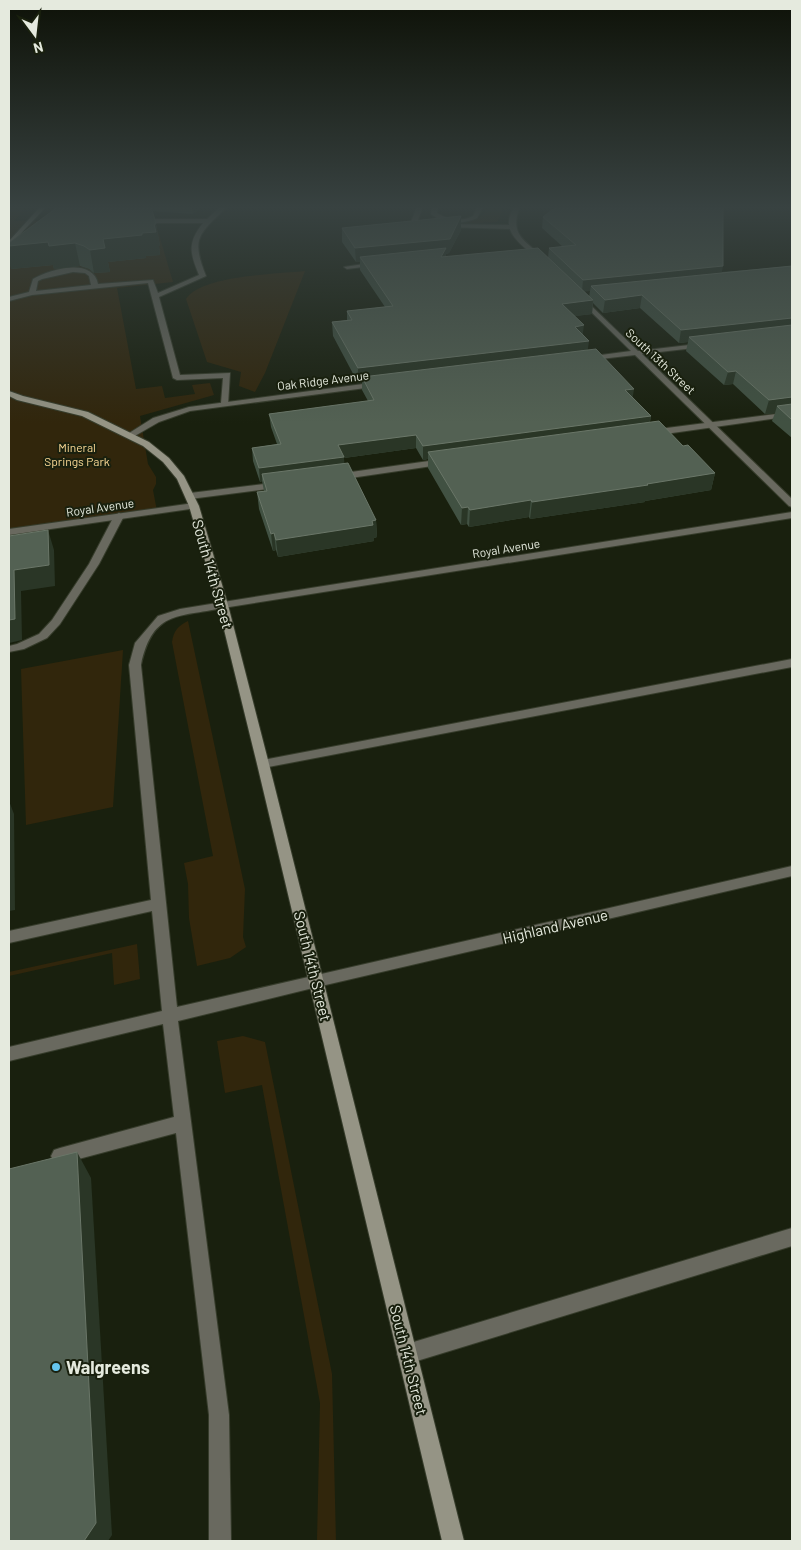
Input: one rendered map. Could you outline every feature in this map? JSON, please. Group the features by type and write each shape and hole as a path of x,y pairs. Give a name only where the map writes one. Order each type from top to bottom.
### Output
{"main road":[{"name":"South 14th Street","path":"9,393 20,398 86,414 146,444 166,460 184,483 192,501 223,605 263,764 453,1541"},
{"name":"South 14th Street","path":"9,402 78,421 114,427"}],"street":[{"path":"32,293 35,280 37,278"},
{"path":"93,278 95,286"},
{"path":"156,296 198,278"},
{"path":"9,299 32,293 151,281 177,378 227,375 225,403"},
{"name":"South 13th Street","path":"571,289 582,296 636,353 712,424 792,504"},
{"path":"582,360 714,344"},
{"name":"Oak Ridge Avenue","path":"130,435 156,420 177,412 225,403 383,384"},
{"path":"644,434 792,414"},
{"path":"323,479 448,461"},
{"name":"Royal Avenue","path":"9,532 119,516 286,484"},
{"name":"Royal Avenue","path":"220,1541 218,1415 158,904 135,665 140,643 162,618 180,612 792,515"},
{"path":"9,649 20,647 43,636 56,622 94,564 119,516"},
{"path":"263,764 792,663"},
{"name":"Highland Avenue","path":"9,1054 792,871"},
{"path":"9,937 158,904"},
{"path":"41,1162 183,1123"},
{"path":"407,1354 792,1237"}],"green space":[{"name":"Mineral Springs Park","path":"9,278 172,278 173,282 117,288 136,389 162,386 165,398 195,394 192,385 210,383 214,395 140,416 148,464 156,477 156,484 153,490 157,511 9,532"},
{"path":"302,278 265,373 255,392 239,386 241,372 207,362 186,299 194,291 223,280"},
{"path":"188,621 245,889 243,937 246,947 230,958 197,966 189,918 188,884 184,863 213,856 172,642 177,629"},
{"path":"123,650 113,807 26,825 21,669"},
{"path":"137,944 140,979 114,985 112,953 9,976 9,972"},
{"path":"243,1036 265,1042 332,1374 336,1541 317,1541 320,1403 262,1085 225,1093 217,1041"}],"building":[{"path":"374,278 570,278 593,300 562,304 584,325 575,327 589,341 358,368 332,322 352,320 347,311 393,306"},
{"path":"668,278 792,278 792,318 681,330 642,295 605,300 591,286"},
{"path":"792,325 792,397 769,400 736,371 728,372 689,337"},
{"path":"596,349 634,389 625,390 651,416 423,446 416,435 338,445 344,457 259,468 252,448 281,444 269,414 374,400 362,377"},
{"path":"792,404 792,420 777,406"},
{"path":"659,421 683,446 688,445 715,473 648,485 470,510 468,507 462,508 428,452"},
{"path":"348,463 376,520 372,521 373,525 276,540 274,533 271,534 257,492 267,491 262,474"},
{"path":"48,530 49,565 14,570 15,619 9,620 9,536"},
{"name":"Walgreens","path":"77,1152 96,1523 84,1541 9,1541 9,1169"}],"place":[{"name":"Walgreens","path":"56,1367"}]}
